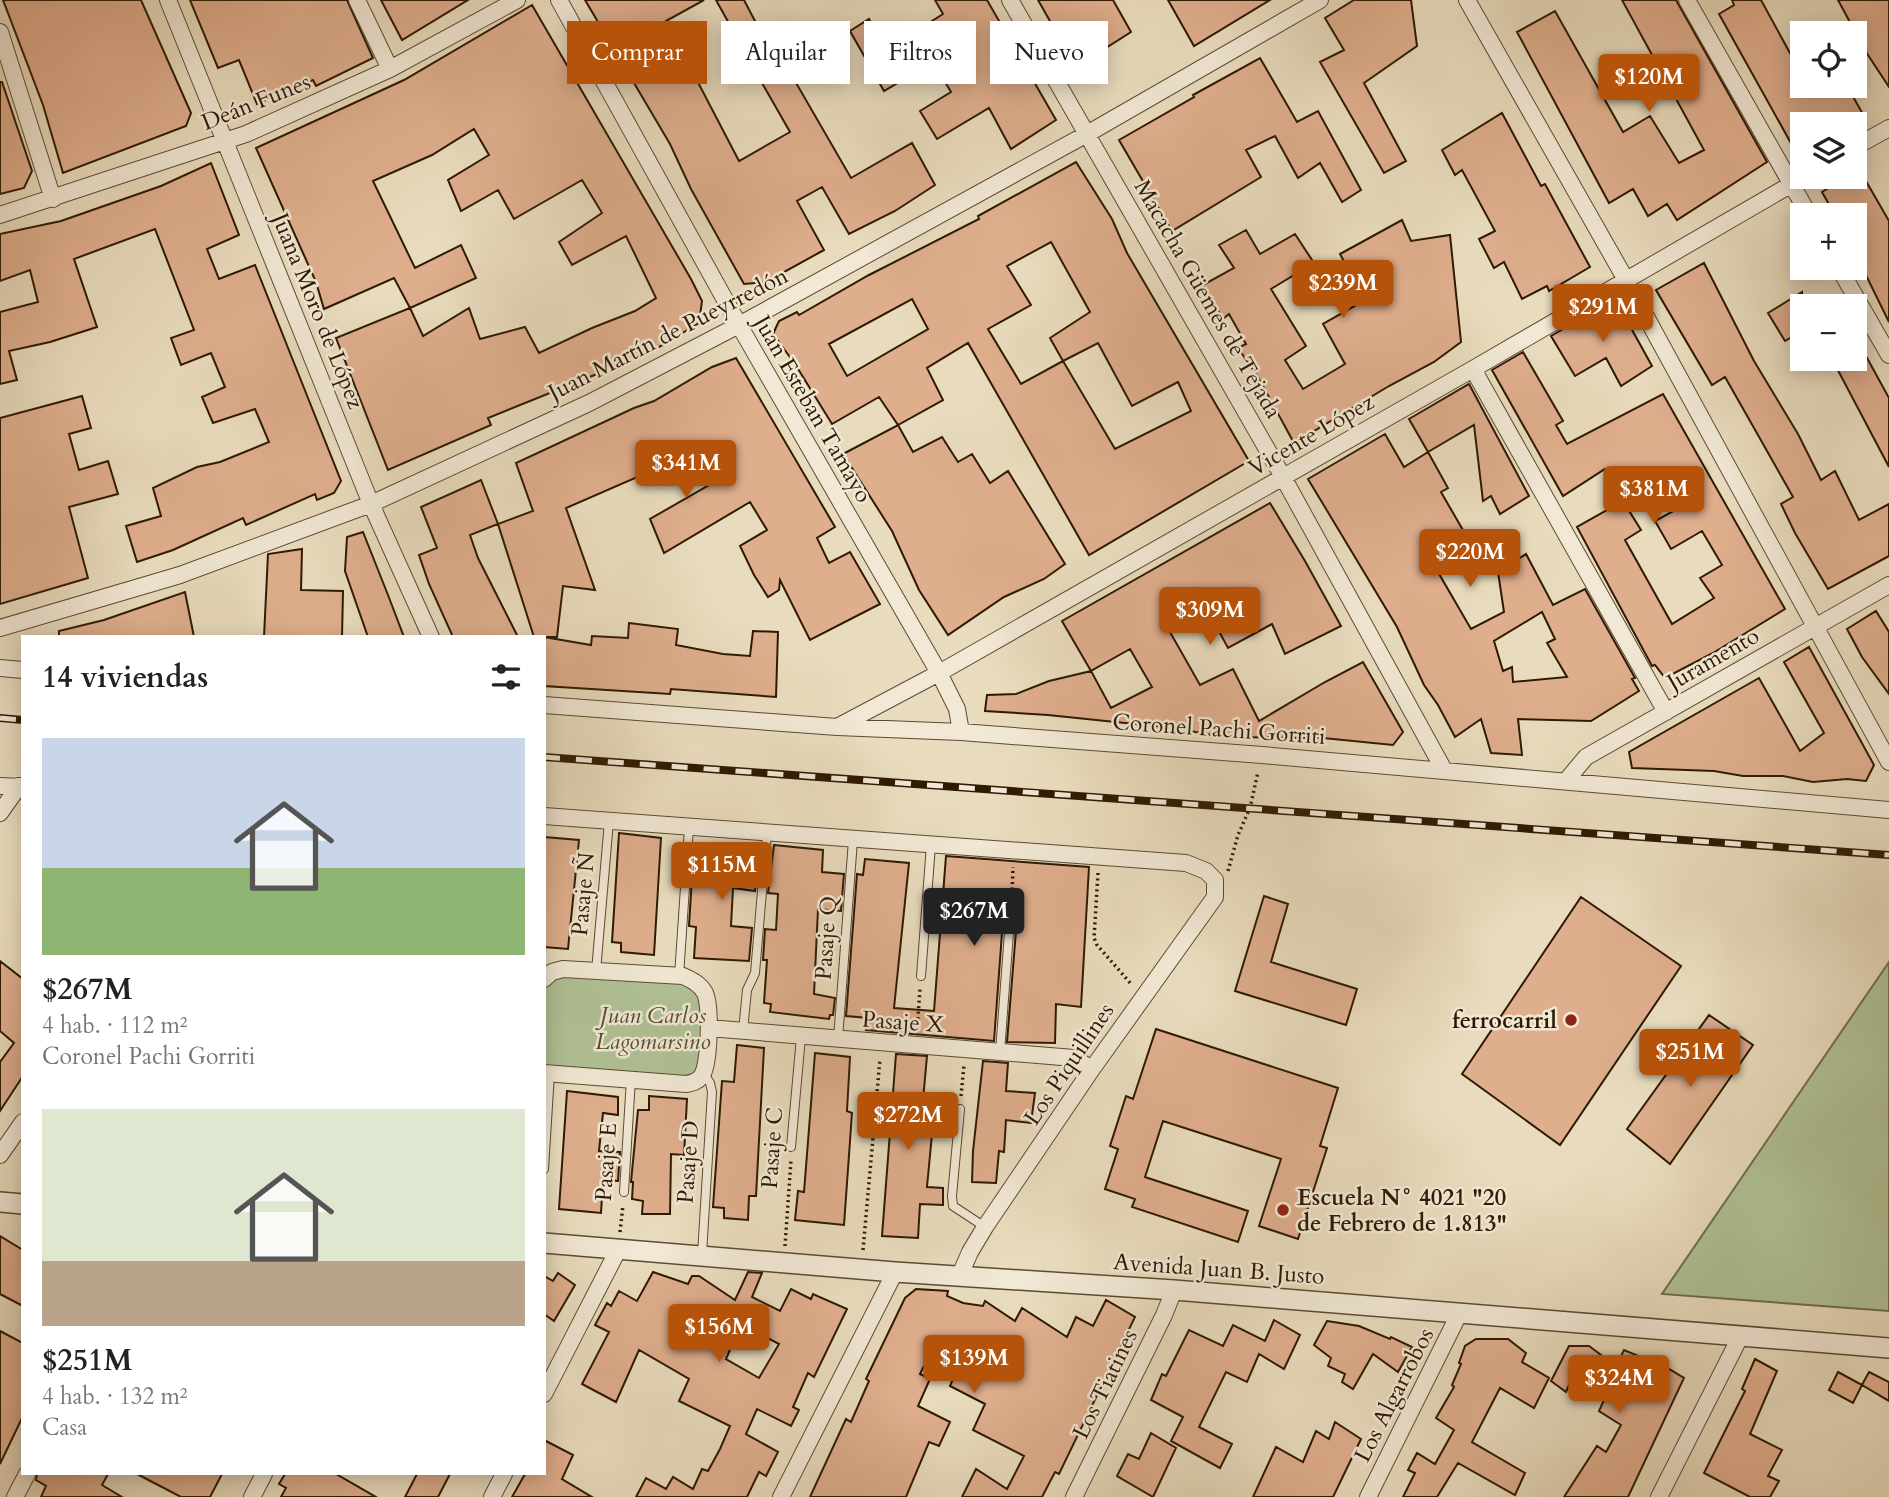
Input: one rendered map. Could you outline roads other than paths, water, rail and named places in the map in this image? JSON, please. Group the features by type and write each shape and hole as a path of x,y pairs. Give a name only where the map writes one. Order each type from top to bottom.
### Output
{"street":[{"name":"Juana Moro de López","path":"168,0 371,504 429,635"},
{"path":"356,0 390,69"},
{"name":"Deán Funes","path":"0,215 246,134 390,69 517,0"},
{"name":"Juan Esteban Tamayo","path":"559,0 739,325 939,673 957,709 961,732"},
{"name":"Macacha Güemes de Tejada","path":"1010,0 1283,477 1444,770"},
{"name":"Juan Martín de Pueyrredón","path":"0,628 213,564 371,504 589,403 739,325 1087,134 1320,0"},
{"path":"1466,0 1626,280 1889,762"},
{"path":"1687,0 1790,168"},
{"path":"0,32 53,199"},
{"path":"1867,140 1889,128"},
{"name":"Vicente López","path":"837,727 939,673 1790,186"},
{"path":"1846,280 1889,355"},
{"path":"1473,369 1666,712"},
{"name":"Juramento","path":"1566,781 1586,757 1889,585"},
{"path":"0,668 21,670"},
{"name":"Coronel Pachi Gorriti","path":"546,705 1262,755 1889,810"},
{"path":"0,786 21,787"},
{"path":"0,813 21,787"},
{"path":"546,816 931,845"},
{"name":"Los Piquillines","path":"931,845 1186,863 1206,871 1215,880 1215,897 1142,997 985,1227 960,1275"},
{"path":"546,977 552,972 563,969 679,976 693,980 706,995 709,1028 704,1074 698,1080 686,1084 547,1073"},
{"name":"Pasaje X","path":"709,1028 1073,1058 1092,1069"},
{"path":"0,1155 21,1125"},
{"path":"0,1202 21,1204"},
{"name":"Avenida Juan B. Justo","path":"546,1243 895,1272 1460,1312 1889,1348"},
{"path":"546,1390 619,1248"},
{"path":"781,1497 895,1272"},
{"name":"Los Tiatines","path":"1074,1497 1174,1290"},
{"name":"Los Algarrobos","path":"1368,1497 1460,1312"},
{"path":"1659,1497 1740,1337"},
{"path":"15,1497 26,1475"},
{"path":"252,1497 263,1475"},
{"path":"492,1497 503,1475"}],"lane":[{"name":"Pasaje Ñ","path":"596,971 608,821"},
{"path":"679,976 689,828"},
{"path":"743,1031 747,990 755,973 767,833"},
{"name":"Pasaje Q","path":"838,1040 853,839"},
{"path":"921,976 931,845"},
{"path":"1000,1052 1011,906"},
{"name":"Pasaje C","path":"791,1147 801,1037"},
{"path":"546,1105 547,1073"},
{"name":"Pasaje D","path":"702,1255 712,1092 704,1074"},
{"name":"Pasaje E","path":"624,1192 631,1079"},
{"path":"960,1109 953,1206 985,1227"}],"railway":[{"path":"0,718 21,720"},
{"path":"546,757 1889,855"}],"place":[{"name":"ferrocarril","path":"1571,1020"},
{"name":"Escuela N° 4021 \"20 de Febrero de 1.813\"","path":"1283,1210"}],"park label":[{"name":"Juan Carlos Lagomarsino","path":"653,1028"}]}
